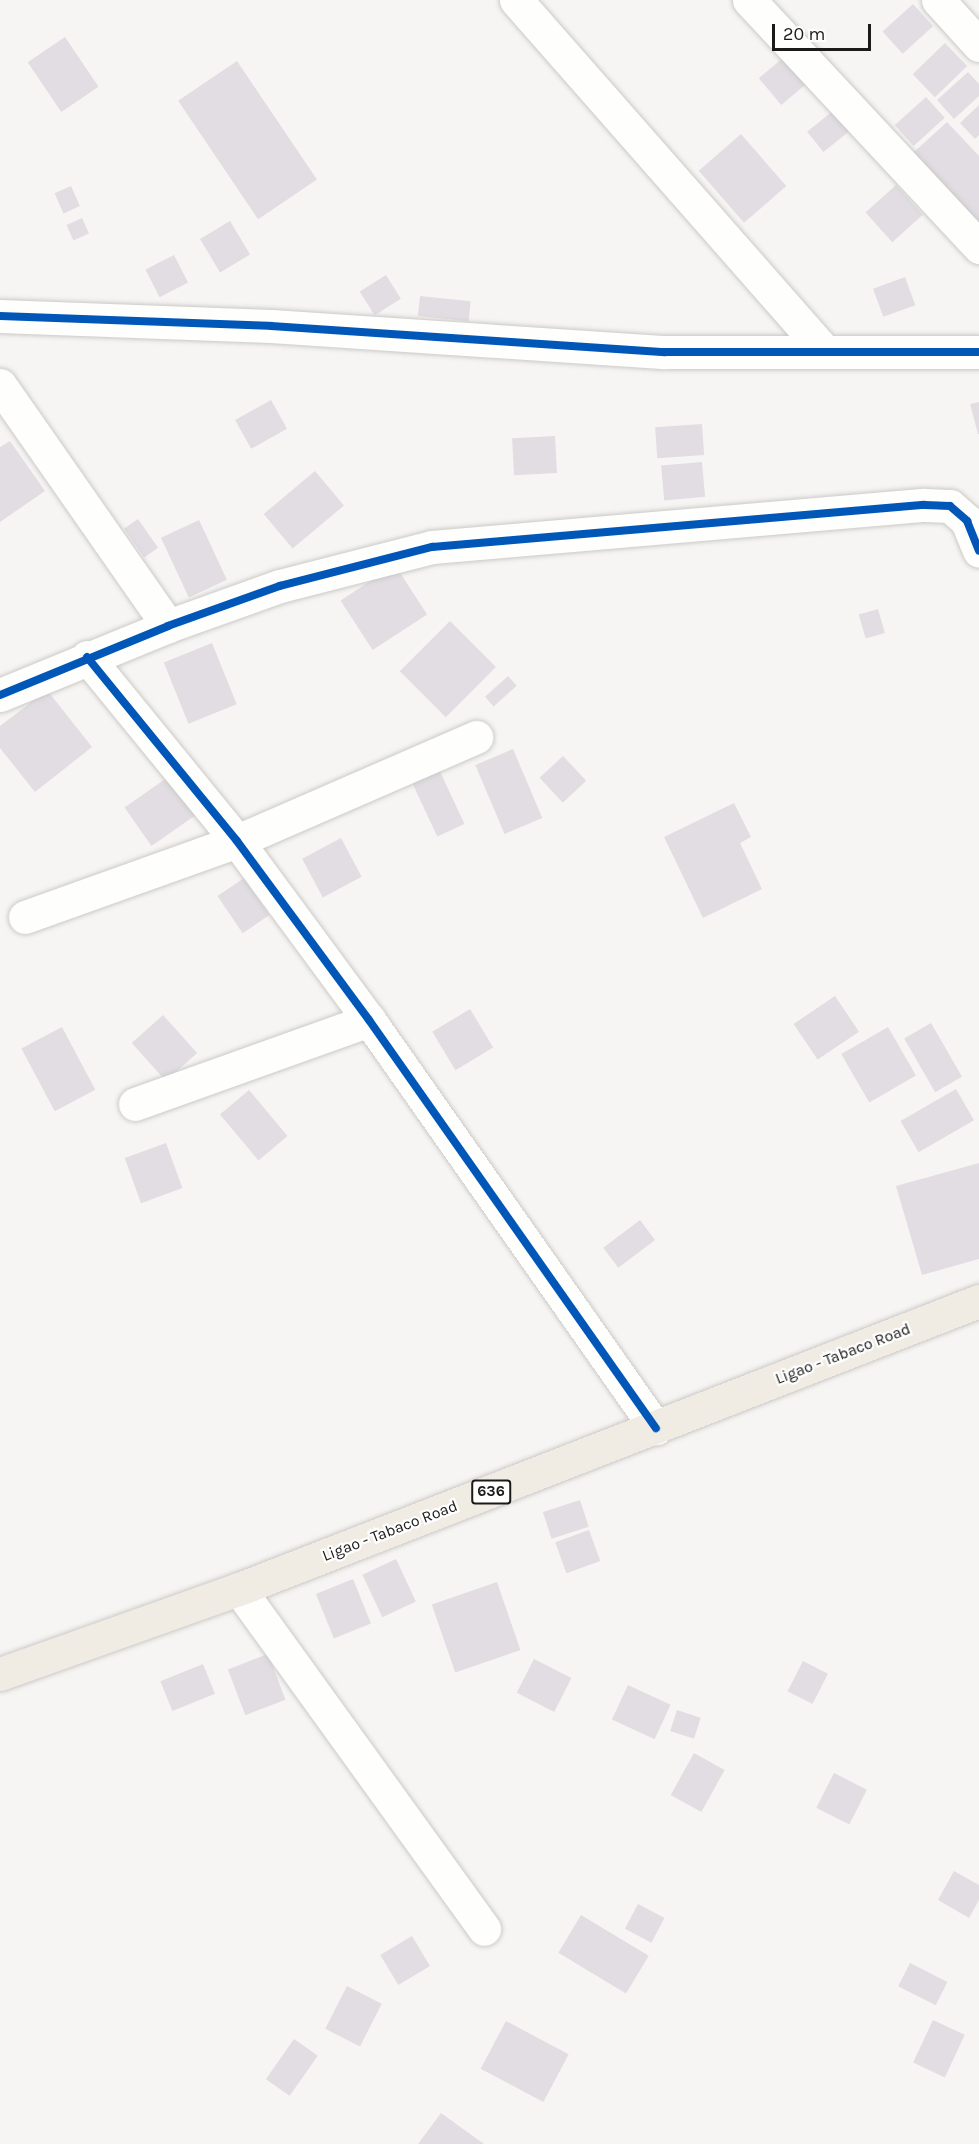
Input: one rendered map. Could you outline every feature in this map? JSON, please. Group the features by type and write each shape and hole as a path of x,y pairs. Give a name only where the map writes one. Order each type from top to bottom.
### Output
{"main road":[{"name":"Ligao - Tabaco Road","path":"0,1674 239,1589 979,1301"}],"street":[{"path":"516,0 825,352"},
{"path":"749,0 979,247"},
{"path":"938,0 979,44"},
{"path":"0,316 271,326 665,352 979,352"},
{"path":"0,386 168,626"},
{"path":"0,695 87,657 280,586 432,547 924,505 950,506 967,521 979,551"},
{"path":"87,657 237,841 369,1020 656,1428"},
{"path":"26,917 237,841 476,737"},
{"path":"135,1104 369,1020"},
{"path":"239,1589 484,1929"}],"building":[{"path":"913,4 933,26 903,54 883,31"},
{"path":"65,37 99,87 61,112 28,62"},
{"path":"945,43 967,66 935,97 913,74"},
{"path":"784,57 806,84 781,105 759,78"},
{"path":"237,61 317,180 258,219 178,101"},
{"path":"968,72 979,84 979,96 954,119 937,100"},
{"path":"926,97 945,118 914,146 895,125"},
{"path":"979,105 979,135 975,139 960,123"},
{"path":"839,106 855,126 823,152 807,132"},
{"path":"947,122 979,156 979,223 914,152"},
{"path":"741,134 786,186 744,223 699,171"},
{"path":"896,185 923,215 892,242 866,212"},
{"path":"71,186 80,206 64,213 55,193"},
{"path":"82,218 89,234 73,240 66,225"},
{"path":"230,221 250,254 220,272 200,239"},
{"path":"174,255 188,283 160,297 145,270"},
{"path":"386,275 401,299 375,315 360,291"},
{"path":"905,277 915,305 883,317 873,289"},
{"path":"420,296 471,301 469,321 418,316"},
{"path":"271,400 287,429 251,449 235,420"},
{"path":"979,402 979,434 978,434 970,404"},
{"path":"702,424 704,455 657,458 655,427"},
{"path":"555,436 557,473 514,475 512,438"},
{"path":"10,441 45,491 0,522 0,447"},
{"path":"702,462 705,497 664,500 661,466"},
{"path":"315,471 344,505 293,549 264,514"},
{"path":"138,519 158,548 144,557 124,529"},
{"path":"199,520 227,580 189,598 161,538"},
{"path":"395,565 427,614 373,650 340,600"},
{"path":"878,609 885,633 866,639 859,615"},
{"path":"450,621 496,667 446,717 400,671"},
{"path":"212,643 237,704 189,724 164,662"},
{"path":"508,676 517,686 494,706 485,697"},
{"path":"47,690 92,747 35,792 0,748 0,726"},
{"path":"513,749 542,818 505,834 475,765"},
{"path":"563,756 586,781 563,803 540,778"},
{"path":"437,765 464,824 437,837 410,778"},
{"path":"168,777 195,816 152,846 125,807"},
{"path":"734,803 751,837 740,843 762,889 703,918 664,837"},
{"path":"341,838 362,877 323,898 302,859"},
{"path":"244,878 269,915 243,933 217,896"},
{"path":"835,996 859,1032 818,1060 794,1024"},
{"path":"470,1009 493,1048 455,1070 432,1032"},
{"path":"163,1015 197,1053 166,1081 132,1043"},
{"path":"931,1023 962,1077 935,1092 904,1038"},
{"path":"62,1027 95,1090 55,1111 21,1049"},
{"path":"888,1027 916,1075 869,1102 841,1054"},
{"path":"956,1089 974,1120 919,1152 901,1121"},
{"path":"249,1090 288,1136 258,1160 220,1114"},
{"path":"166,1143 182,1188 141,1203 125,1158"},
{"path":"979,1163 979,1259 922,1275 896,1186"},
{"path":"640,1220 655,1240 618,1268 603,1248"},
{"path":"580,1500 589,1527 552,1539 543,1512"},
{"path":"589,1530 600,1561 566,1573 555,1542"},
{"path":"396,1559 416,1602 382,1617 362,1575"},
{"path":"353,1579 371,1624 334,1638 316,1594"},
{"path":"497,1582 520,1650 455,1673 432,1604"},
{"path":"268,1654 286,1700 245,1715 228,1669"},
{"path":"534,1659 571,1678 554,1712 517,1693"},
{"path":"803,1661 828,1674 813,1704 788,1691"},
{"path":"203,1664 215,1694 172,1711 160,1681"},
{"path":"628,1685 671,1705 655,1739 612,1719"},
{"path":"677,1710 701,1718 694,1739 670,1731"},
{"path":"694,1753 725,1770 701,1812 671,1795"},
{"path":"834,1773 867,1790 849,1825 816,1808"},
{"path":"954,1871 979,1885 979,1900 969,1918 938,1900"},
{"path":"638,1904 664,1918 651,1943 625,1929"},
{"path":"581,1915 649,1956 626,1993 558,1953"},
{"path":"412,1936 430,1966 398,1985 380,1955"},
{"path":"910,1963 947,1982 936,2005 898,1986"},
{"path":"347,1986 382,2004 360,2046 325,2029"},
{"path":"933,2020 965,2035 945,2077 913,2063"},
{"path":"506,2021 569,2054 543,2102 481,2069"},
{"path":"294,2039 318,2056 290,2096 266,2079"},
{"path":"441,2113 484,2144 418,2144"}],"cycle path":[{"path":"0,316 271,326 665,352 979,352"},
{"path":"0,695 168,626 280,586 432,547 924,505 950,506 967,521 979,551"},
{"path":"87,657 237,841 369,1020 656,1428"}]}
